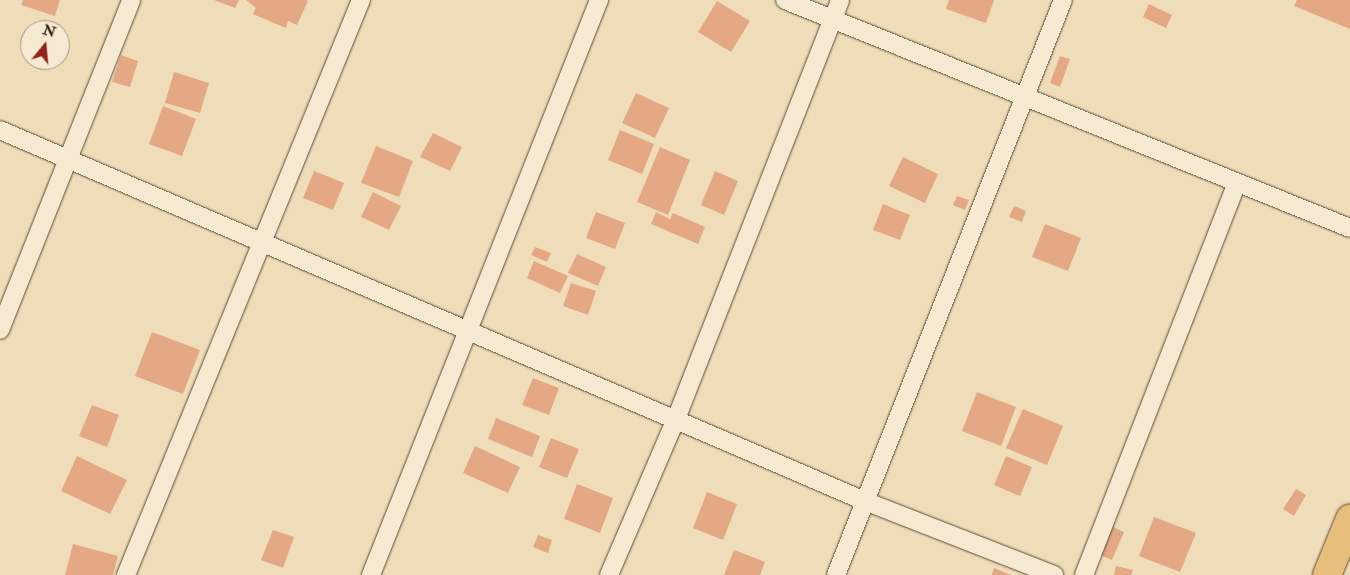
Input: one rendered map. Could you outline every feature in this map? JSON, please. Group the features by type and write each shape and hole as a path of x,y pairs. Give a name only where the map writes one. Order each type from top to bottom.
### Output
{"highway":[{"path":"1327,575 1350,520"}],"street":[{"path":"0,330 131,0"},
{"path":"126,575 361,0"},
{"path":"371,575 470,333 599,0"},
{"path":"785,0 1350,228"},
{"path":"609,575 676,420 840,0"},
{"path":"836,575 867,502 1063,0"},
{"path":"0,130 67,160 262,240 470,333 867,502 1054,575"},
{"path":"1084,575 1237,183"}],"building":[{"path":"23,0 60,0 55,16 21,5"},
{"path":"214,0 239,0 235,8"},
{"path":"246,0 308,1 297,25 288,21 286,28 253,14 256,8"},
{"path":"949,0 994,0 986,23 946,9"},
{"path":"1297,0 1350,0 1350,29 1294,6"},
{"path":"717,1 750,21 731,52 698,32"},
{"path":"1149,4 1172,15 1166,28 1143,17"},
{"path":"121,55 138,61 130,87 112,82"},
{"path":"1060,56 1070,59 1060,87 1050,83"},
{"path":"174,72 209,83 200,113 165,103"},
{"path":"636,93 669,108 655,138 622,123"},
{"path":"163,106 196,119 182,156 149,144"},
{"path":"620,130 654,144 642,174 608,160"},
{"path":"433,133 462,147 450,171 420,157"},
{"path":"376,146 413,161 399,197 361,183"},
{"path":"660,147 690,160 668,215 637,202"},
{"path":"903,157 938,174 925,203 889,186"},
{"path":"314,171 344,183 333,210 303,198"},
{"path":"715,171 738,181 724,215 701,205"},
{"path":"373,192 401,206 389,230 361,217"},
{"path":"957,196 969,200 965,210 953,205"},
{"path":"883,204 910,215 900,240 873,230"},
{"path":"1014,206 1026,211 1022,222 1009,217"},
{"path":"596,212 625,223 615,249 586,238"},
{"path":"656,212 670,219 673,213 705,227 698,244 651,224"},
{"path":"1045,224 1081,238 1068,271 1032,257"},
{"path":"535,247 551,253 547,262 531,255"},
{"path":"577,254 606,267 598,286 568,273"},
{"path":"534,261 568,276 560,293 527,278"},
{"path":"571,283 596,291 588,315 563,306"},
{"path":"152,332 200,350 183,394 135,376"},
{"path":"533,378 559,388 549,415 522,405"},
{"path":"977,392 1016,407 1001,446 962,431"},
{"path":"92,405 119,415 107,447 79,436"},
{"path":"1023,409 1063,426 1047,465 1006,448"},
{"path":"496,418 540,436 532,457 488,439"},
{"path":"551,438 579,449 567,478 539,467"},
{"path":"475,446 520,467 508,493 463,473"},
{"path":"77,456 127,480 110,514 61,491"},
{"path":"1006,456 1032,467 1020,496 994,485"},
{"path":"577,484 613,498 600,533 564,519"},
{"path":"1296,489 1306,495 1294,516 1283,509"},
{"path":"707,492 737,504 723,540 693,528"},
{"path":"1154,517 1196,533 1180,572 1139,556"},
{"path":"1108,525 1124,532 1112,560 1097,554"},
{"path":"273,530 294,537 283,568 261,560"},
{"path":"538,535 552,540 548,553 533,547"},
{"path":"73,544 118,556 113,575 65,575"},
{"path":"734,550 765,562 760,575 724,575"},
{"path":"1116,566 1133,570 1131,575 1114,575"},
{"path":"994,568 1011,575 992,575"}]}
